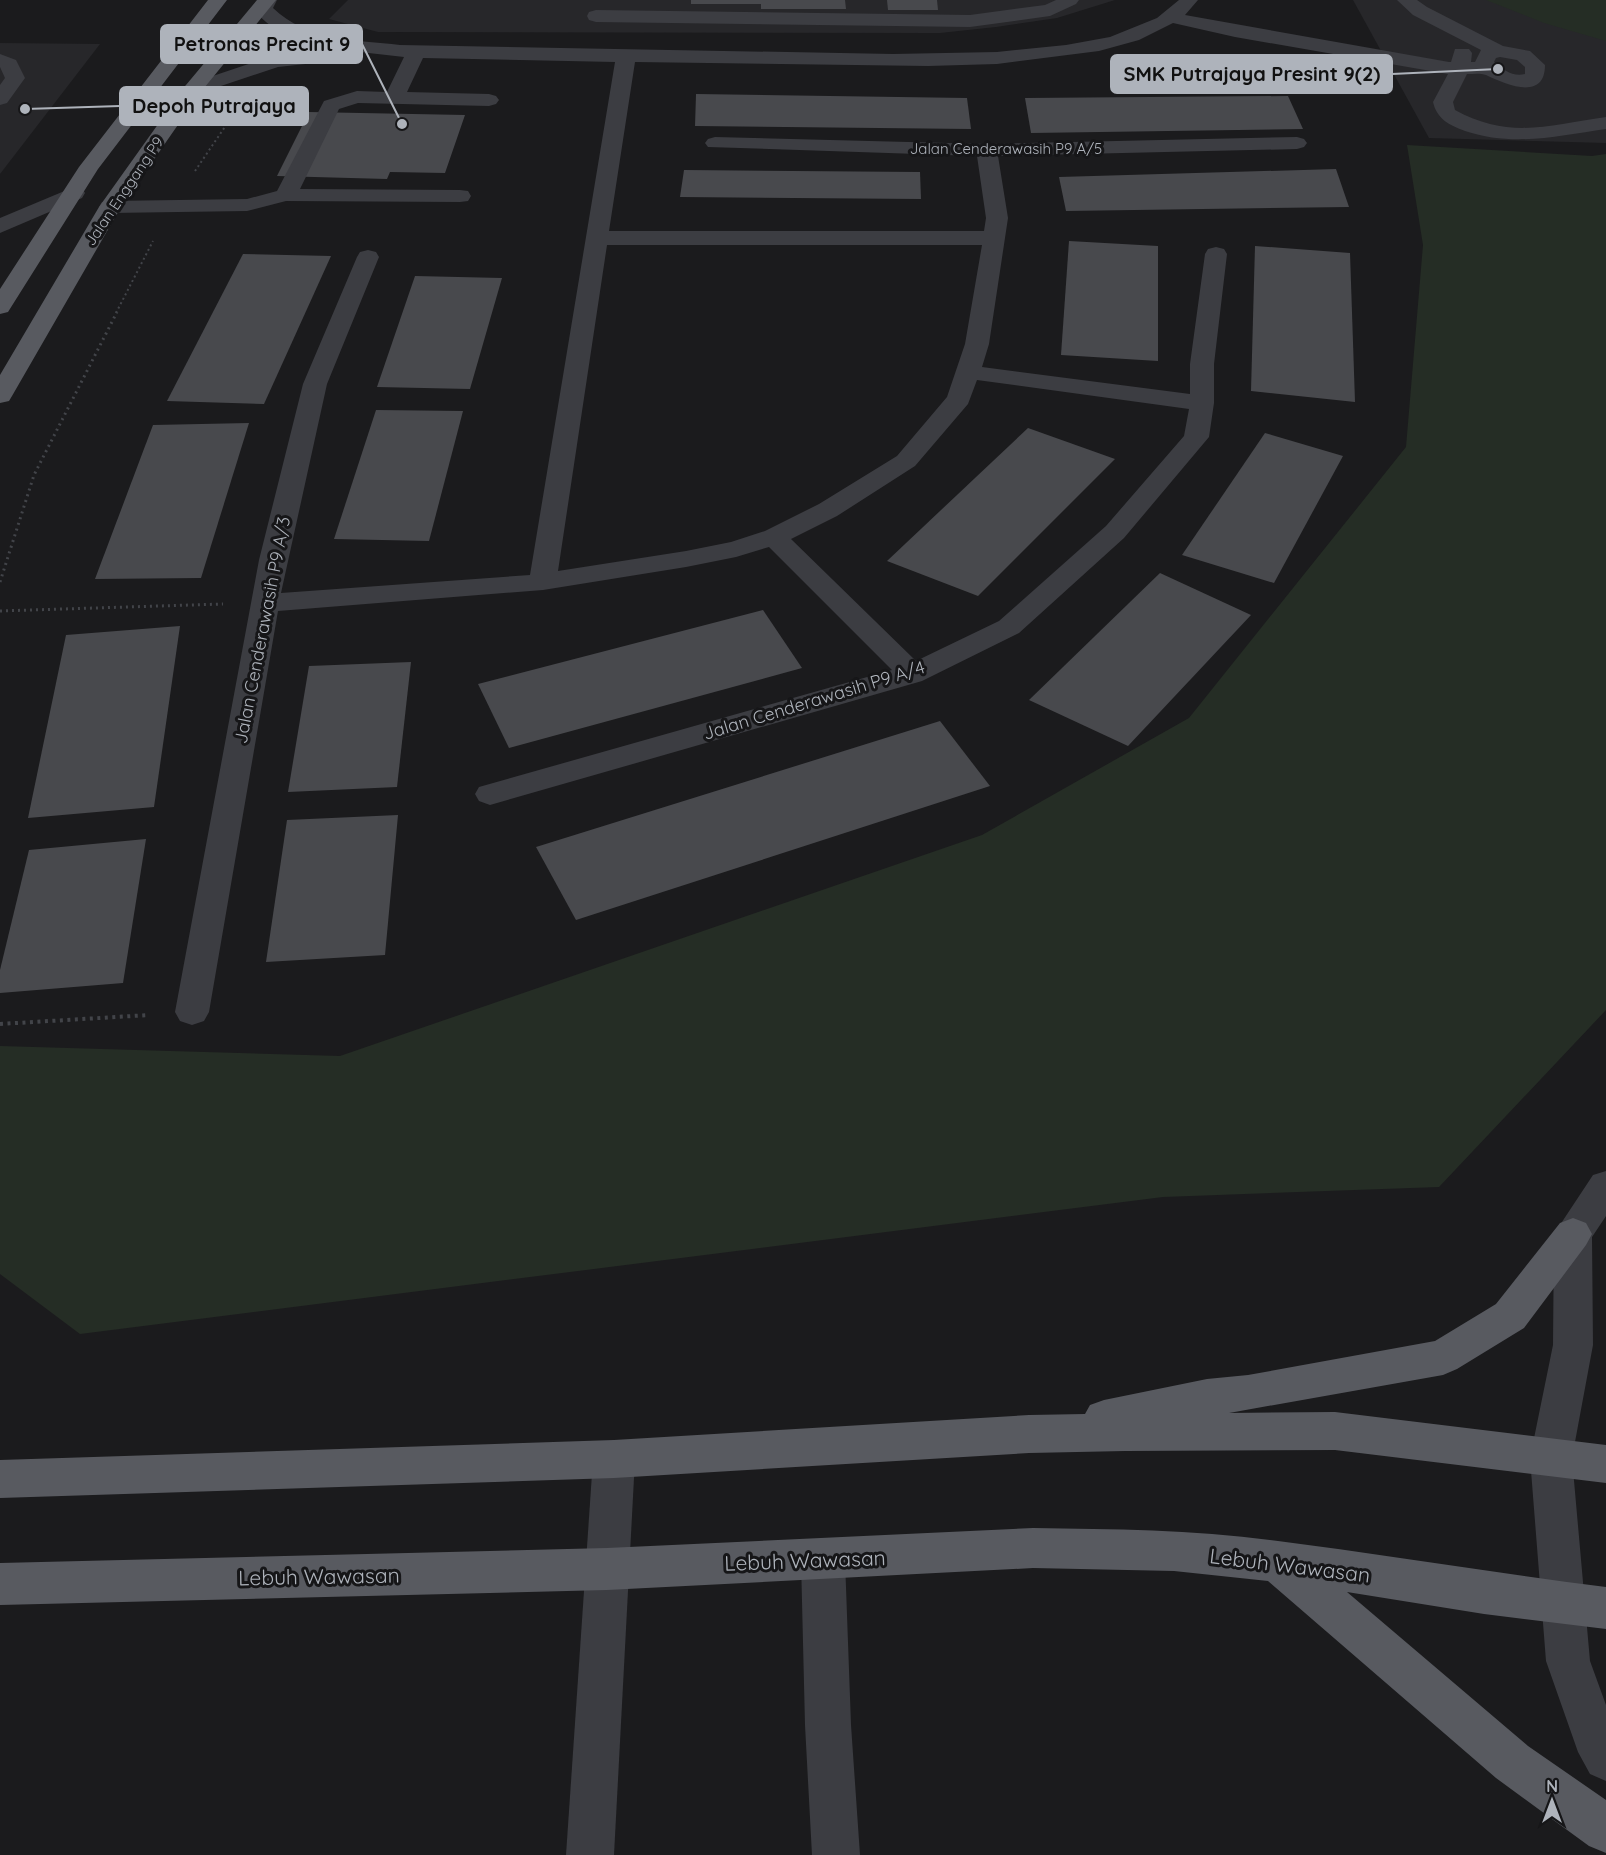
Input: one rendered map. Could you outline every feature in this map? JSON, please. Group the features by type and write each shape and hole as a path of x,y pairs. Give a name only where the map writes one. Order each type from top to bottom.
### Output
{"main road":[{"path":"0,307 74,194 89,167 218,0"},
{"name":"Jalan Enggang P9","path":"0,396 110,207 193,89 268,0"},
{"path":"1029,1434 1207,1397 1248,1393 1443,1357 1510,1316 1573,1234"},
{"path":"0,1479 614,1459 1029,1434 1335,1431 1606,1464"},
{"name":"Lebuh Wawasan","path":"0,1584 607,1569 1033,1548 1174,1551 1276,1561 1585,1606"},
{"path":"1276,1561 1512,1762 1606,1829"}],"street":[{"path":"268,0 263,9 273,21 299,34 332,42 408,52"},
{"path":"596,16 970,21 1050,10 1070,0"},
{"path":"1170,17 1235,31 1461,61 1492,58 1406,0"},
{"path":"193,89 275,62 408,52 931,60 1004,58 1097,46 1150,28 1170,17 1188,1 1210,7"},
{"path":"1245,14 1461,61"},
{"path":"394,98 408,52"},
{"path":"543,582 626,56"},
{"path":"0,60 9,64 15,78 0,99"},
{"path":"1461,61 1443,102 1446,113 1479,131 1509,135 1542,133 1606,123"},
{"path":"286,195 331,105 357,97 489,100"},
{"name":"Jalan Cenderawasih P9 A/5","path":"715,143 987,150 1297,143"},
{"path":"266,603 543,582 736,549 774,537 828,510 906,461 959,399 977,344 997,218 987,150"},
{"path":"0,226 74,194"},
{"path":"110,207 247,205 286,195 460,196"},
{"path":"597,238 994,238"},
{"name":"Jalan Cenderawasih P9 A/4","path":"490,794 912,674 1009,627 1115,532 1196,437 1202,403 1202,364 1216,254"},
{"name":"Jalan Cenderawasih P9 A/3","path":"192,1012 273,560 315,384 368,257"},
{"path":"968,372 1202,403"},
{"path":"774,537 912,674"},
{"path":"1606,1186 1573,1234 1574,1344 1551,1458 1585,1606 1568,1661 1594,1736 1606,1758"},
{"path":"590,1855 614,1459"},
{"path":"823,1560 828,1725 836,1855"}],"path":[{"path":"0,582 34,476 170,207 243,99 269,75 274,69 275,62"},
{"path":"0,611 266,603"},
{"path":"0,1024 192,1012"}],"shaded area":[{"path":"348,0 1115,0 1057,18 940,33 378,32 329,19"},
{"path":"1353,0 1606,0 1606,143 1429,138"},
{"path":"1486,0 1606,0 1606,41 1544,23"},
{"path":"0,43 100,44 0,174"},
{"path":"1407,145 1592,156 1606,154 1606,1010 1439,1187 1163,1197 80,1334 0,1274 0,1046 340,1056 982,835 1189,718 1406,447 1423,245"}],"building":[{"path":"691,0 845,0 846,9 761,9 761,4 691,4"},
{"path":"887,0 937,0 938,10 888,10"},
{"path":"696,94 967,98 971,129 695,126"},
{"path":"1288,96 1303,129 1031,133 1025,98"},
{"path":"309,112 465,115 445,173 390,172 387,179 277,176"},
{"path":"1336,169 1349,207 1066,211 1059,177"},
{"path":"684,170 920,172 921,199 680,197"},
{"path":"1069,241 1158,246 1158,361 1061,355"},
{"path":"1255,246 1350,253 1355,402 1251,391"},
{"path":"243,254 331,256 264,404 167,401"},
{"path":"415,276 502,278 470,389 377,387"},
{"path":"376,410 463,411 429,541 334,539"},
{"path":"249,423 201,578 95,579 153,425"},
{"path":"1028,428 1115,459 978,596 887,561"},
{"path":"1265,433 1343,456 1274,583 1182,555"},
{"path":"1160,573 1251,615 1128,746 1029,700"},
{"path":"763,610 802,668 509,748 478,684"},
{"path":"180,626 154,807 28,818 66,635"},
{"path":"411,662 397,787 288,792 309,666"},
{"path":"940,721 990,786 576,920 536,847"},
{"path":"398,815 385,955 266,962 287,820"},
{"path":"146,839 123,983 0,993 0,970 29,850"}],"place":[{"name":"SMK Putrajaya Presint 9(2)","path":"1498,69"},
{"name":"Depoh Putrajaya","path":"25,109"},
{"name":"Petronas Precint 9","path":"402,124"}]}
